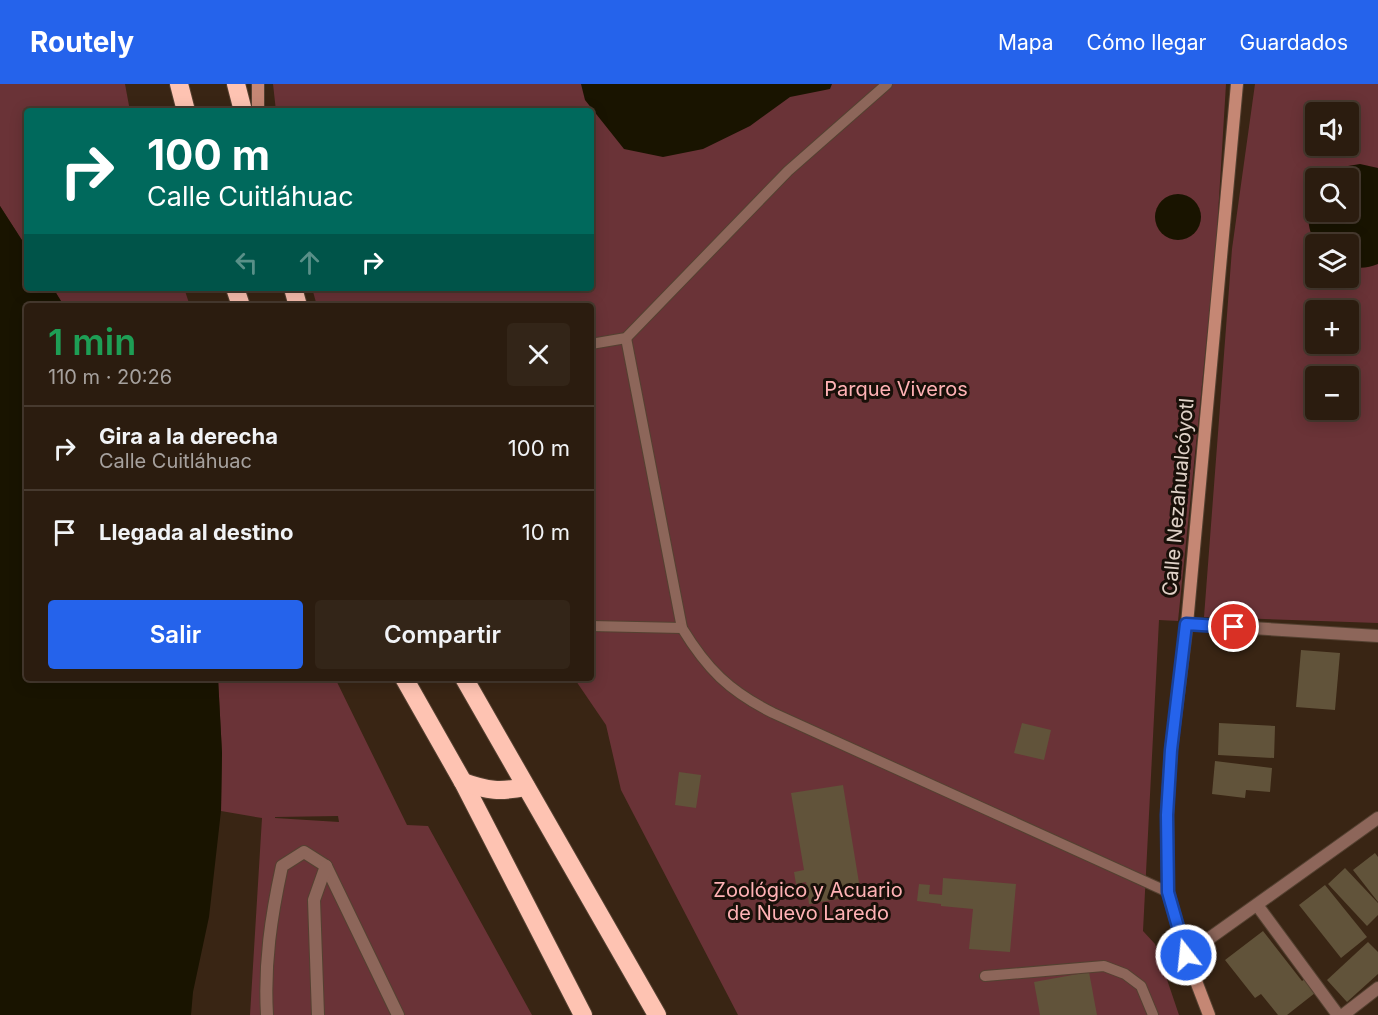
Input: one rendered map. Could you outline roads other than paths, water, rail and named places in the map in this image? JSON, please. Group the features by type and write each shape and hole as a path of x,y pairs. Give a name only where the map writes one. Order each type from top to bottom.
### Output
{"highway":[{"path":"179,84 185,108"},
{"path":"236,84 242,108"},
{"path":"406,681 463,782 583,1015"},
{"path":"466,681 657,1015"},
{"path":"463,782 484,790 504,791 526,787"}],"street":[{"path":"258,84 258,108"},
{"name":"Calle Nezahualcóyotl","path":"1209,1015 1186,955 1168,892 1167,815 1171,750 1186,624 1237,84"},
{"path":"1186,624 1378,636"},
{"path":"1186,955 1378,818"},
{"path":"267,1015 265,980 270,922 282,866 304,852 326,866 398,1015"},
{"path":"318,1015 314,900 326,866"},
{"path":"1257,905 1340,1015 1378,988"}],"lane":[{"path":"594,343 626,338 788,171 887,84"},
{"path":"626,338 682,628 709,667 745,699 1168,892"},
{"path":"594,626 682,628"},
{"path":"985,976 1104,966 1125,974 1141,986 1153,1015"}],"park label":[{"name":"Parque Viveros","path":"896,389"},
{"name":"Zoológico y Acuario de Nuevo Laredo","path":"808,902"}]}
